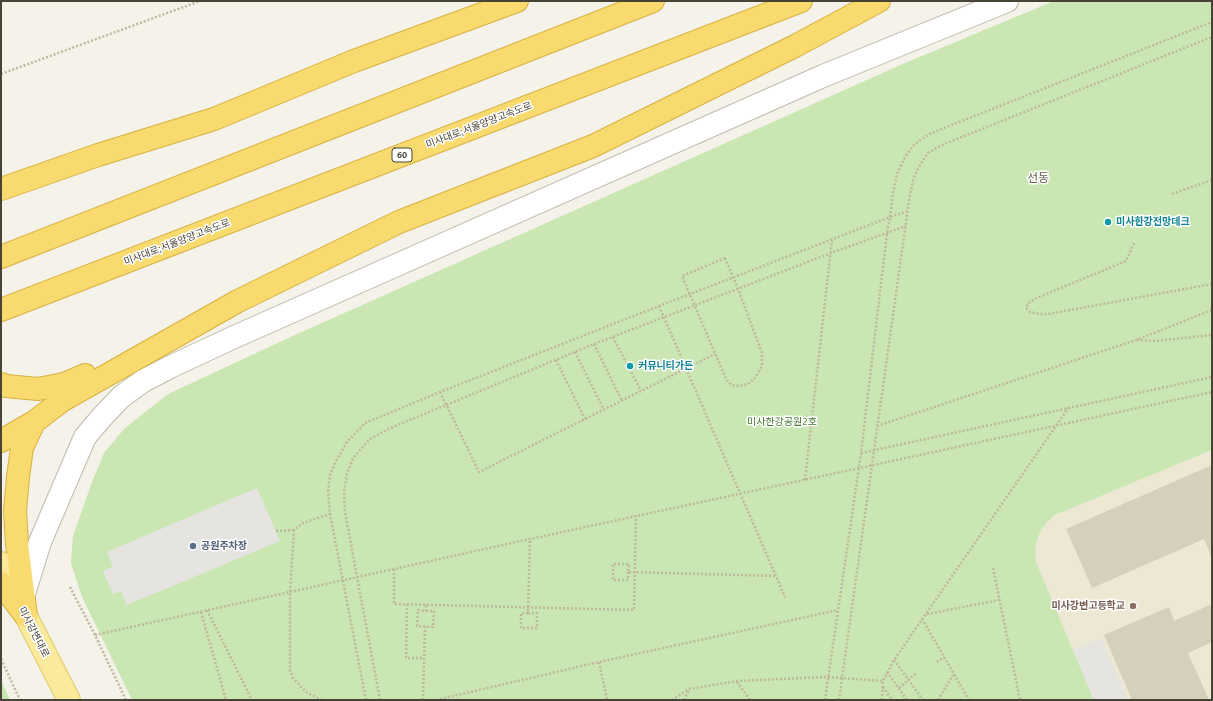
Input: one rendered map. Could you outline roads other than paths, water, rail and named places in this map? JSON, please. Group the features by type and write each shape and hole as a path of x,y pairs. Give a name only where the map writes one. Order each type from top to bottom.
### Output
{"highway":[{"path":"1,189 98,155 214,119 354,61 517,1"},
{"path":"1,257 653,1"},
{"name":"미사대로;서울양양고속도로","path":"2,309 801,1"},
{"path":"1,384 6,386 38,389 64,384 400,222 593,146 795,46 879,1"},
{"path":"1,201 98,155"},
{"path":"1,441 34,422 63,400 238,301"},
{"path":"25,606 15,511 22,448 34,422"},
{"path":"1,583 25,606"}],"main road":[{"name":"미사강변대로","path":"1,563 25,606 69,700"}],"street":[{"path":"25,606 40,542 85,437 121,397 143,381 170,366 232,338 822,76 1007,1"}],"place":[{"name":"미사한강전망데크","path":"1108,222"},
{"name":"커뮤니티가든","path":"630,366"},
{"name":"공원주차장","path":"193,546"},
{"name":"미사강변고등학교","path":"1133,606"}],"district":[{"name":"선동","path":"1038,178"}],"park label":[{"name":"미사한강공원2호","path":"782,422"}]}
